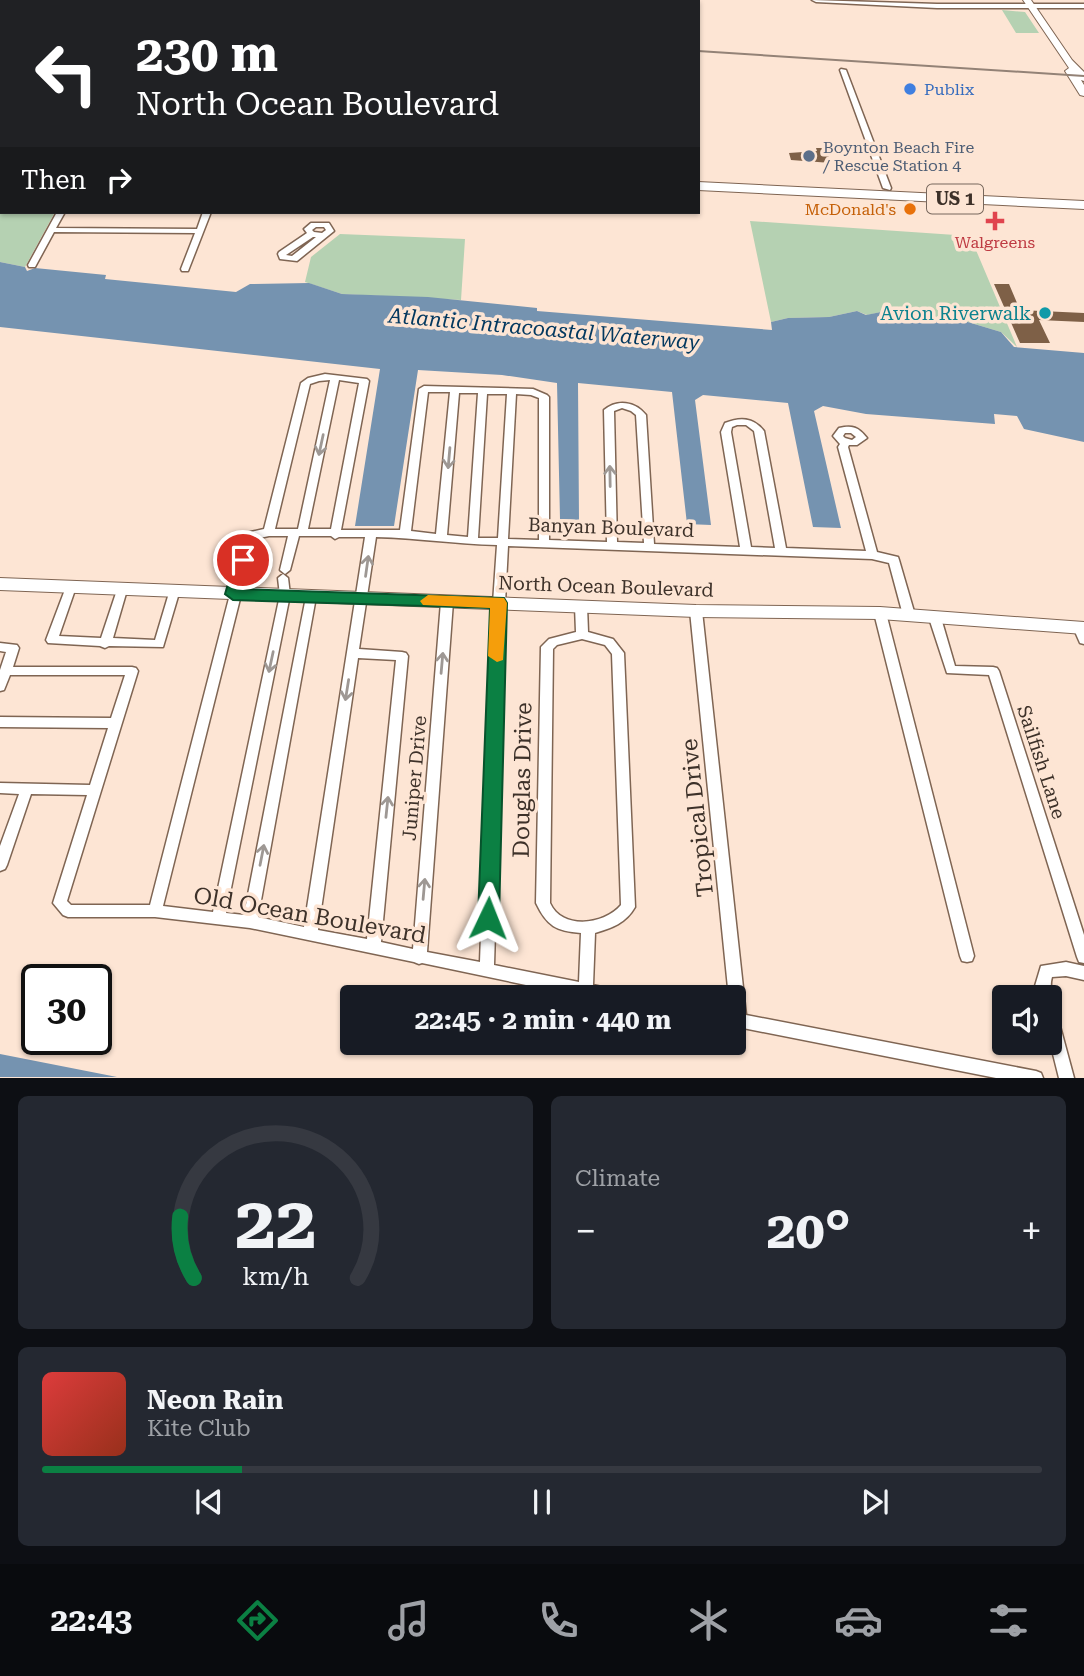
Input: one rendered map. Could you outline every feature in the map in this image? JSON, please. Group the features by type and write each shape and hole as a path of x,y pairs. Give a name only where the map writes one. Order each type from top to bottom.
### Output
{"main road":[{"path":"1029,3 1069,62 1082,73"},
{"path":"1069,62 1069,69 1084,93"},
{"name":"US 1","path":"700,179 1084,205"},
{"name":"US 1","path":"700,186 872,195 891,191 1084,197"},
{"name":"North Ocean Boulevard","path":"0,584 174,593 235,590 285,581 311,597 696,611 880,614 907,609 935,618 1082,632"}],"street":[{"path":"818,0 1084,6"},
{"path":"843,70 891,191"},
{"path":"33,265 60,214"},
{"path":"185,269 206,214"},
{"path":"311,230 314,214"},
{"path":"324,224 326,214"},
{"path":"324,224 330,229 294,259 283,257 282,254 311,230 324,224"},
{"path":"51,230 200,231"},
{"path":"311,230 323,235"},
{"path":"155,911 250,536 269,532 306,383 313,378 363,381 335,535"},
{"path":"218,918 285,581 335,378"},
{"path":"405,534 424,389 533,392 544,397 544,542"},
{"path":"441,539 455,390"},
{"path":"473,541 482,391"},
{"path":"487,971 499,603 512,391"},
{"path":"612,544 609,410 624,405 635,408 641,415 649,545"},
{"path":"746,548 726,432 728,425 740,421 753,424 759,431 781,550"},
{"path":"846,442 844,447 872,555 894,560 907,609"},
{"name":"Banyan Boulevard","path":"269,532 405,534 473,541 746,548 872,555"},
{"path":"310,934 372,534"},
{"path":"71,587 52,640 159,644 174,593"},
{"path":"105,644 122,590"},
{"path":"250,922 311,597"},
{"name":"Juniper Drive","path":"419,957 447,602"},
{"path":"581,606 582,635 608,642 618,653 628,906 617,920 588,926 586,985"},
{"name":"Tropical Drive","path":"696,611 733,985"},
{"path":"880,614 967,956"},
{"name":"Sailfish Lane","path":"935,618 951,670 993,671 1084,957"},
{"name":"Douglas Drive","path":"582,635 559,639 547,647 543,903 549,916 556,921 588,926"},
{"path":"0,647 13,648 0,687"},
{"path":"353,653 402,656 373,948"},
{"path":"0,788 95,790 132,671 6,671"},
{"path":"0,722 116,723"},
{"path":"0,865 27,788"},
{"name":"Old Ocean Boulevard","path":"95,790 60,903 68,911 155,911 250,922 560,985"},
{"path":"1042,985 1046,971 1066,969 1084,973"},
{"path":"746,1022 1036,1077"},
{"path":"1061,1055 1067,1077"}],"green space":[{"path":"1002,10 1025,12 1039,33 1016,33"},
{"path":"0,214 54,214 25,267 0,262"},
{"path":"750,221 970,236 1017,347 1001,332 961,320 957,322 896,315 886,311 867,315 857,311 829,317 788,318 771,322"},
{"path":"340,234 465,239 461,300 342,294 305,282 311,257"}],"water":[{"name":"Atlantic Intracoastal Waterway","path":"0,262 25,267 27,271 35,268 106,275 105,279 236,292 250,284 309,283 342,294 428,297 537,308 537,311 772,330 771,322 788,318 829,317 857,311 866,315 886,311 896,315 957,322 961,320 1001,332 1014,347 1084,353 1084,442 1024,429 1017,416 994,414 995,424 866,414 823,406 814,411 841,528 813,527 788,403 703,395 695,400 711,525 687,524 672,392 578,383 579,520 560,519 557,383 502,375 418,370 394,526 355,526 380,369 0,327"},
{"path":"0,1054 117,1077 0,1077"}],"building":[{"name":"Boynton Beach Fire / Rescue Station 4","path":"816,148 826,148 831,163 791,160 789,153 817,151"},
{"name":"Avion Riverwalk","path":"994,284 1009,284 1020,310 1084,313 1084,322 1039,320 1050,343 1020,343"}],"railway":[{"path":"700,51 1084,76"}],"slow traffic":[{"path":"428,601 499,603 497,656"}],"place":[{"name":"Publix","path":"910,89"},
{"name":"Boynton Beach Fire / Rescue Station 4","path":"809,156"},
{"name":"McDonald's","path":"910,209"},
{"name":"Walgreens","path":"995,221"},
{"name":"Avion Riverwalk","path":"1045,313"}],"route":[{"path":"243,560 233,594 499,603 488,918"}]}
